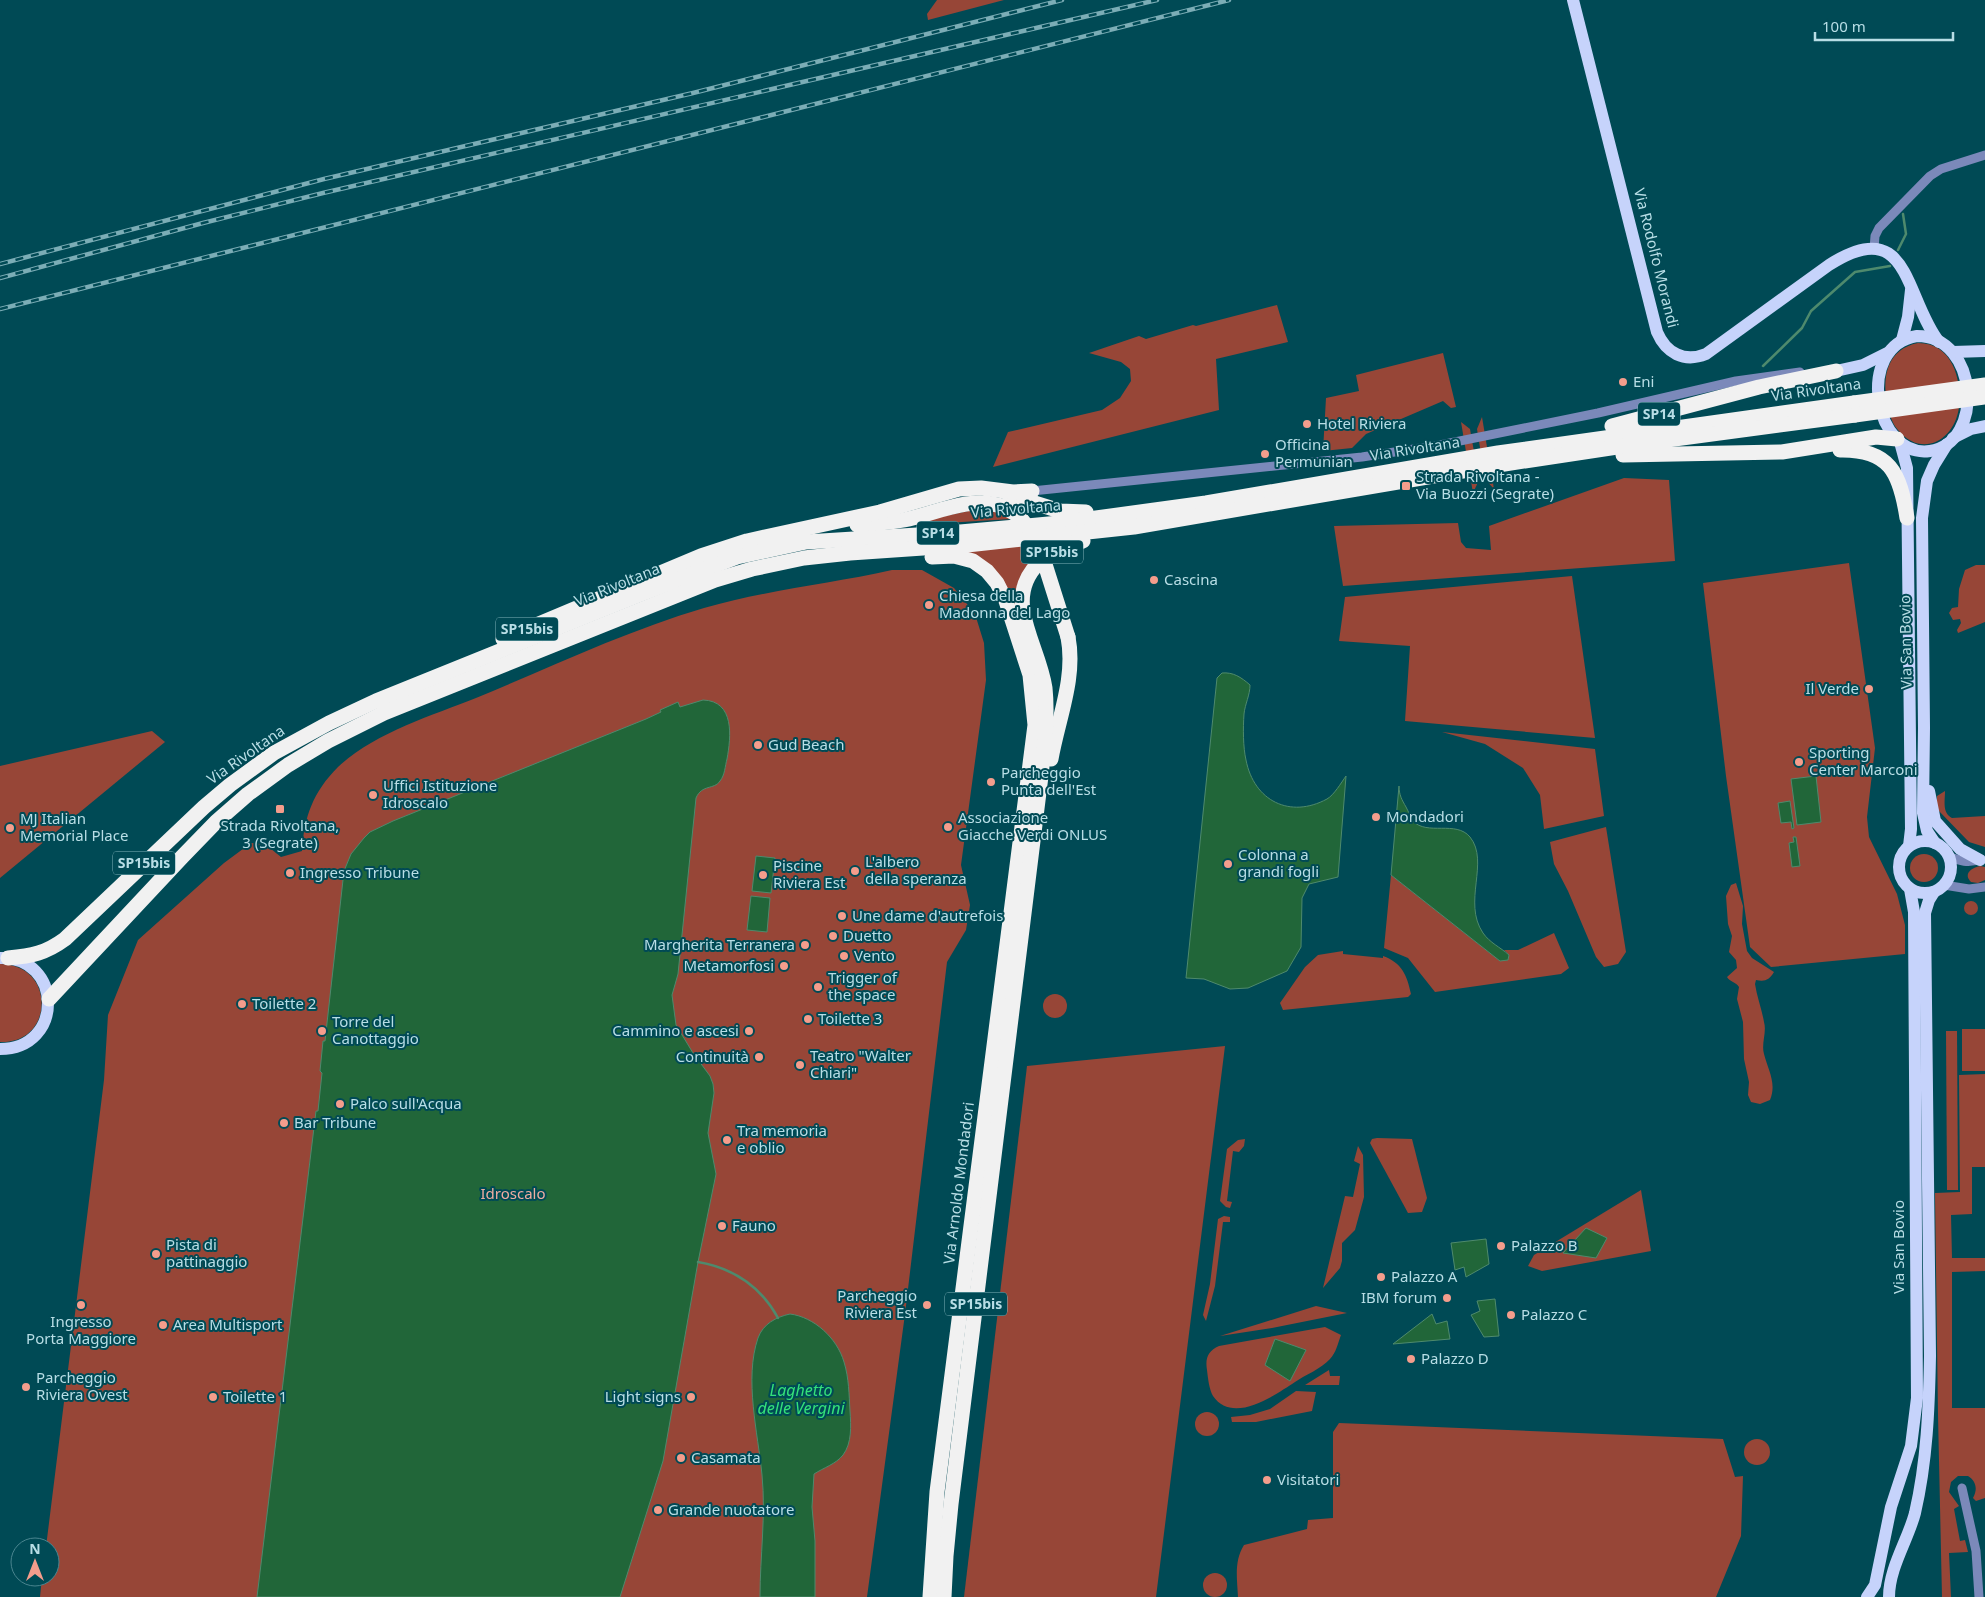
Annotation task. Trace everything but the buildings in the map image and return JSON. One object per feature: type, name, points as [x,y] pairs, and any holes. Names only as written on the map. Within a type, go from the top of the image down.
[{"type":"highway","name":"SP14","points":[[1483,455],[1534,440],[1622,425],[1758,387],[1836,371]]},
{"type":"highway","name":"Via Rivoltana","points":[[48,999],[216,822],[253,790],[288,765],[340,734],[376,716],[715,580],[760,567],[804,558],[850,552],[967,545],[1078,535],[1237,511],[1498,465],[1854,409],[1985,384]]},
{"type":"highway","name":"Via Rivoltana","points":[[4,958],[25,957],[48,951],[65,939],[204,807],[230,785],[274,753],[329,723],[640,594],[721,562],[750,553],[806,542],[949,533],[1050,524],[1190,505],[1483,455],[1854,409],[1985,397]]},
{"type":"highway","points":[[1798,450],[1876,437],[1899,440]]},
{"type":"highway","points":[[1498,465],[1563,463],[1645,454],[1856,450],[1867,452],[1881,459],[1897,477],[1907,518]]},
{"type":"highway","name":"SP14","points":[[791,531],[880,512],[959,489],[991,490],[1040,506],[1084,513],[1157,504],[1190,505]]},
{"type":"highway","points":[[991,490],[1032,491]]},
{"type":"highway","name":"SP15bis","points":[[944,1597],[950,1513],[1036,815],[1046,709],[1042,677],[1023,608],[1027,581],[1033,568],[1053,551],[1073,544],[1179,529],[1252,515],[1322,495]]},
{"type":"highway","name":"SP15bis","points":[[274,753],[298,735],[334,714],[413,681],[530,627],[701,556],[747,541],[791,531],[897,521],[965,503],[988,503],[1002,506],[1019,516],[1037,538],[1068,637],[1071,658],[1070,673],[1054,742],[1048,780],[1036,815]]},
{"type":"highway","name":"Via Arnoldo Mondadori","points":[[602,625],[668,606],[714,588],[750,577],[811,564],[942,556],[967,559],[982,567],[997,583],[1006,601],[1030,675],[1035,725],[937,1492],[930,1597]]},
{"type":"main road","name":"Via Rodolfo Morandi","points":[[1573,0],[1657,332],[1666,347],[1675,355],[1681,357],[1700,356],[1715,348],[1844,255],[1856,251],[1874,249]]},
{"type":"main road","points":[[1874,249],[1894,256],[1901,265],[1929,328],[1939,342]]},
{"type":"main road","points":[[1902,340],[1909,311],[1911,287]]},
{"type":"main road","points":[[1836,371],[1863,365],[1889,351],[1902,340],[1922,336],[1939,342],[1953,352],[1963,368],[1967,394],[1964,420],[1950,441]]},
{"type":"main road","points":[[1889,351],[1879,370],[1878,396],[1885,422],[1899,440],[1912,448],[1924,451],[1937,449],[1971,429],[1985,426]]},
{"type":"main road","points":[[1953,352],[1985,351]]},
{"type":"main road","name":"Via San Bovio","points":[[1899,440],[1907,468],[1910,846]]},
{"type":"main road","name":"Via San Bovio","points":[[1934,843],[1927,831],[1923,813],[1922,509],[1924,490],[1930,473],[1950,441]]},
{"type":"main road","points":[[1924,728],[1933,817],[1940,828],[1960,849],[1983,860]]},
{"type":"main road","points":[[1922,842],[1934,843],[1943,849],[1948,856],[1951,869],[1948,878],[1939,888],[1922,893],[1910,889],[1902,880],[1898,867],[1902,855],[1910,846],[1922,842]]},
{"type":"main road","name":"Via San Bovio","points":[[1889,1597],[1889,1588],[1914,1514],[1922,1479],[1928,1428],[1930,1356],[1925,913],[1926,906],[1939,888]]},
{"type":"main road","name":"Via San Bovio","points":[[1867,1597],[1875,1585],[1891,1507],[1911,1446],[1917,1398],[1914,912],[1910,889]]},
{"type":"main road","name":"Via Rivoltana","points":[[4,958],[25,963],[37,973],[44,983],[48,999]]},
{"type":"main road","points":[[0,1055],[27,1042],[40,1030],[46,1018],[48,999]]},
{"type":"main road","points":[[0,1049],[14,1047]]},
{"type":"street","points":[[1874,249],[1875,236],[1879,228],[1930,176],[1941,169],[1985,154]]},
{"type":"street","name":"Via Rivoltana","points":[[1032,491],[1353,458],[1440,445],[1742,380],[1796,372],[1836,371]]},
{"type":"street","points":[[1948,856],[1964,862],[1983,860]]},
{"type":"street","points":[[1939,888],[1968,889],[1985,887]]},
{"type":"street","points":[[1962,1488],[1976,1551],[1979,1597]]},
{"type":"green space","points":[[937,0],[1004,0],[928,20],[927,14]]},
{"type":"green space","points":[[1277,305],[1288,342],[1216,359],[1219,410],[993,467],[1008,432],[1102,410],[1120,398],[1131,381],[1130,369],[1121,362],[1089,353],[1139,336],[1146,339],[1193,325],[1196,326]]},
{"type":"green space","points":[[1918,343],[1939,349],[1947,356],[1952,364],[1959,385],[1959,407],[1951,429],[1936,442],[1927,444],[1907,439],[1898,430],[1891,417],[1886,392],[1887,373],[1894,357],[1908,346]]},
{"type":"green space","points":[[1443,353],[1456,407],[1451,408],[1443,401],[1366,434],[1352,448],[1323,451],[1326,398],[1359,391],[1356,375]]},
{"type":"green space","points":[[1482,417],[1494,489],[1485,479],[1477,429]]},
{"type":"green space","points":[[1461,422],[1470,429],[1479,480],[1473,493]]},
{"type":"green space","points":[[1624,478],[1669,480],[1675,561],[1343,586],[1334,526],[1458,523],[1461,542],[1466,548],[1491,550],[1489,526]]},
{"type":"green space","points":[[983,508],[1011,519],[896,526]]},
{"type":"green space","points":[[1031,545],[1037,560],[1019,610],[964,551]]},
{"type":"green space","name":"Sporting Center Marconi","points":[[1849,563],[1875,748],[1867,817],[1869,837],[1897,894],[1905,925],[1905,954],[1771,967],[1750,947],[1726,776],[1703,583]]},
{"type":"green space","points":[[1976,565],[1985,565],[1985,622],[1958,633],[1957,630],[1961,623],[1960,619],[1953,620],[1949,613],[1952,608],[1958,607],[1959,589],[1965,570]]},
{"type":"green space","name":"Idroscalo","points":[[892,570],[922,570],[954,588],[975,614],[984,643],[986,680],[961,865],[970,905],[966,930],[947,962],[905,1314],[867,1597],[40,1597],[41,1587],[60,1587],[60,1537],[47,1537],[104,1080],[108,1015],[138,940],[224,863],[251,843],[265,844],[281,857],[302,851],[305,827],[311,806],[322,786],[338,767],[368,744],[404,726],[646,627],[704,608],[751,596]]},
{"type":"green space","points":[[1572,576],[1595,738],[1405,721],[1410,646],[1339,641],[1345,597]]},
{"type":"green space","points":[[152,731],[165,742],[0,878],[0,766]]},
{"type":"green space","points":[[1442,732],[1595,749],[1604,816],[1544,829],[1540,795],[1523,768],[1485,744]]},
{"type":"green space","points":[[1945,791],[1945,810],[1952,818],[1985,816],[1985,847],[1969,842],[1937,809],[1937,796]]},
{"type":"green space","points":[[1606,827],[1626,952],[1618,964],[1604,967],[1596,957],[1568,891],[1554,864],[1550,842]]},
{"type":"green space","points":[[1924,854],[1934,858],[1938,868],[1934,878],[1924,882],[1914,878],[1910,868],[1914,858]]},
{"type":"green space","points":[[1980,866],[1985,867],[1985,880],[1978,883],[1971,882],[1968,876],[1969,872]]},
{"type":"green space","points":[[1391,875],[1500,961],[1509,955],[1504,950],[1518,950],[1554,933],[1569,968],[1561,974],[1435,992],[1408,958],[1384,948]]},
{"type":"green space","points":[[1736,883],[1743,906],[1742,924],[1747,951],[1752,958],[1774,972],[1766,980],[1756,980],[1755,984],[1765,1026],[1763,1050],[1773,1088],[1770,1100],[1760,1104],[1751,1102],[1748,1095],[1749,1082],[1744,1059],[1743,1022],[1737,999],[1739,987],[1727,977],[1737,968],[1736,960],[1729,952],[1732,936],[1728,924],[1726,896],[1731,885]]},
{"type":"green space","points":[[1968,901],[1974,901],[1978,908],[1974,915],[1968,915],[1964,911],[1964,905]]},
{"type":"green space","points":[[1343,951],[1343,954],[1383,958],[1383,956],[1395,962],[1403,970],[1411,994],[1408,997],[1283,1010],[1280,1003],[1305,967],[1318,955]]},
{"type":"green space","points":[[0,964],[18,967],[31,976],[39,989],[42,1004],[39,1018],[31,1031],[18,1039],[0,1042]]},
{"type":"green space","points":[[1055,994],[1064,997],[1067,1006],[1064,1015],[1055,1018],[1046,1015],[1043,1006],[1046,997]]},
{"type":"green space","points":[[1962,1029],[1985,1029],[1985,1071],[1962,1071]]},
{"type":"green space","points":[[1946,1031],[1957,1031],[1958,1190],[1947,1190]]},
{"type":"green space","points":[[1225,1046],[1156,1597],[964,1597],[1027,1066]]},
{"type":"green space","points":[[1985,1074],[1985,1167],[1972,1167],[1972,1214],[1951,1215],[1952,1258],[1985,1258],[1985,1271],[1952,1272],[1952,1408],[1985,1408],[1985,1498],[1976,1501],[1973,1498],[1975,1485],[1968,1476],[1958,1476],[1951,1482],[1949,1492],[1959,1506],[1954,1509],[1960,1541],[1965,1540],[1968,1552],[1949,1553],[1951,1597],[1942,1597],[1935,1193],[1960,1192],[1959,1075]]},
{"type":"green space","points":[[1245,1139],[1244,1146],[1239,1152],[1233,1151],[1227,1201],[1232,1202],[1230,1208],[1220,1201],[1227,1149],[1238,1140]]},
{"type":"green space","points":[[1372,1139],[1412,1139],[1427,1198],[1422,1212],[1408,1213],[1370,1143]]},
{"type":"green space","points":[[1358,1146],[1363,1155],[1364,1197],[1355,1230],[1342,1243],[1340,1268],[1323,1288],[1345,1196],[1353,1197],[1360,1164],[1354,1161]]},
{"type":"green space","points":[[1641,1190],[1651,1251],[1542,1271],[1528,1266],[1534,1255]]},
{"type":"green space","points":[[1224,1216],[1230,1217],[1230,1222],[1223,1222],[1215,1286],[1206,1321],[1203,1315],[1210,1284],[1218,1219]]},
{"type":"green space","points":[[1316,1306],[1347,1313],[1220,1336]]},
{"type":"green space","points":[[1325,1327],[1341,1335],[1332,1357],[1318,1369],[1277,1394],[1254,1405],[1231,1408],[1221,1404],[1213,1396],[1206,1362],[1208,1355],[1215,1348]]},
{"type":"green space","points":[[1329,1370],[1330,1376],[1340,1376],[1339,1385],[1305,1385]]},
{"type":"green space","points":[[1296,1391],[1316,1392],[1312,1411],[1256,1422],[1232,1422],[1231,1417],[1250,1415],[1270,1409]]},
{"type":"green space","points":[[1207,1412],[1212,1413],[1218,1419],[1218,1429],[1212,1435],[1207,1436],[1202,1435],[1196,1429],[1195,1424],[1196,1419],[1202,1413]]},
{"type":"green space","points":[[1339,1423],[1723,1439],[1735,1477],[1743,1476],[1741,1536],[1716,1597],[1238,1597],[1237,1563],[1244,1545],[1307,1529],[1308,1520],[1333,1518],[1333,1432]]},
{"type":"green space","points":[[1757,1439],[1766,1443],[1770,1452],[1766,1461],[1757,1465],[1748,1461],[1744,1452],[1748,1443]]},
{"type":"green space","points":[[1215,1573],[1220,1574],[1226,1580],[1226,1590],[1220,1596],[1215,1597],[1210,1596],[1204,1590],[1203,1585],[1204,1580],[1210,1574]]},
{"type":"water","points":[[1222,673],[1230,673],[1237,676],[1250,685],[1244,714],[1245,755],[1250,774],[1265,796],[1287,806],[1313,805],[1330,797],[1346,776],[1338,877],[1309,884],[1302,898],[1301,947],[1287,971],[1248,988],[1230,989],[1204,979],[1186,978],[1217,678]]},
{"type":"water","name":"Idroscalo","points":[[703,700],[713,702],[726,713],[730,731],[729,741],[722,779],[717,784],[701,791],[696,798],[678,974],[672,995],[676,1025],[710,1076],[713,1084],[714,1093],[708,1133],[716,1174],[698,1262],[663,1461],[620,1597],[257,1597],[316,1111],[318,1111],[323,1041],[325,1041],[344,871],[351,854],[370,832],[393,821],[646,719],[678,702],[680,707]]},
{"type":"water","points":[[1816,776],[1821,822],[1797,825],[1791,779]]},
{"type":"water","points":[[1399,786],[1401,797],[1413,821],[1426,827],[1457,829],[1470,837],[1478,858],[1475,896],[1477,921],[1483,933],[1509,955],[1508,960],[1500,961],[1391,875]]},
{"type":"water","points":[[1790,801],[1794,828],[1792,829],[1791,822],[1781,823],[1778,803]]},
{"type":"water","points":[[1793,837],[1796,837],[1800,866],[1792,867],[1789,843],[1794,842]]},
{"type":"water","name":"Piscine Riviera Est","points":[[756,856],[775,858],[771,893],[752,891]]},
{"type":"water","name":"Piscine Riviera Est","points":[[751,896],[770,898],[767,932],[747,930]]},
{"type":"water","points":[[1586,1228],[1607,1238],[1596,1258],[1563,1253]]},
{"type":"water","points":[[1486,1239],[1489,1264],[1466,1277],[1464,1267],[1455,1270],[1451,1243]]},
{"type":"water","points":[[1495,1299],[1499,1336],[1484,1337],[1471,1315],[1480,1311],[1477,1301]]},
{"type":"water","name":"Laghetto delle Vergini","points":[[790,1314],[808,1319],[816,1324],[830,1337],[841,1353],[848,1380],[850,1434],[848,1445],[843,1455],[814,1474],[812,1507],[815,1541],[815,1597],[760,1597],[763,1490],[753,1406],[752,1371],[754,1354],[760,1333],[771,1322]]},
{"type":"water","points":[[1432,1314],[1436,1324],[1447,1321],[1450,1339],[1393,1344]]},
{"type":"water","points":[[1275,1339],[1306,1350],[1290,1381],[1265,1365]]},
{"type":"waterway","points":[[1898,250],[1906,234],[1903,214]]},
{"type":"waterway","points":[[1763,366],[1802,328],[1811,311],[1855,272],[1890,266]]},
{"type":"waterway","points":[[698,1262],[723,1269],[745,1281],[763,1297],[778,1318]]},
{"type":"railway","points":[[0,264],[324,179],[693,93],[1062,0]]},
{"type":"railway","points":[[0,278],[203,223],[323,193],[1157,0]]},
{"type":"railway","points":[[0,309],[1229,0]]},
{"type":"place","name":"Eni","points":[[1623,382]]},
{"type":"place","name":"Hotel Riviera","points":[[1307,424]]},
{"type":"place","name":"Officina Permunian","points":[[1265,454]]},
{"type":"place","name":"Strada Rivoltana - Via Buozzi (Segrate)","points":[[1406,486]]},
{"type":"place","name":"Cascina","points":[[1154,580]]},
{"type":"place","name":"Chiesa della Madonna del Lago","points":[[929,605]]},
{"type":"place","name":"Il Verde","points":[[1869,689]]},
{"type":"place","name":"Gud Beach","points":[[758,745]]},
{"type":"place","name":"Sporting Center Marconi","points":[[1799,762]]},
{"type":"place","name":"Parcheggio Punta dell'Est","points":[[991,782]]},
{"type":"place","name":"Uffici Istituzione Idroscalo","points":[[373,795]]},
{"type":"place","name":"Strada Rivoltana, 3 (Segrate)","points":[[280,809]]},
{"type":"place","name":"Mondadori","points":[[1376,817]]},
{"type":"place","name":"Associazione Giacche Verdi ONLUS","points":[[948,827]]},
{"type":"place","name":"MJ Italian Memorial Place","points":[[10,828]]},
{"type":"place","name":"Colonna a grandi fogli","points":[[1228,864]]},
{"type":"place","name":"L'albero della speranza","points":[[855,871]]},
{"type":"place","name":"Ingresso Tribune","points":[[290,873]]},
{"type":"place","name":"Piscine Riviera Est","points":[[763,875]]},
{"type":"place","name":"Une dame d'autrefois","points":[[842,916]]},
{"type":"place","name":"Duetto","points":[[833,936]]},
{"type":"place","name":"Margherita Terranera","points":[[805,945]]},
{"type":"place","name":"Vento","points":[[844,956]]},
{"type":"place","name":"Metamorfosi","points":[[784,966]]},
{"type":"place","name":"Trigger of the space","points":[[818,987]]},
{"type":"place","name":"Toilette 2","points":[[242,1004]]},
{"type":"place","name":"Toilette 3","points":[[808,1019]]},
{"type":"place","name":"Torre del Canottaggio","points":[[322,1031]]},
{"type":"place","name":"Cammino e ascesi","points":[[749,1031]]},
{"type":"place","name":"Continuità","points":[[759,1057]]},
{"type":"place","name":"Teatro \"Walter Chiari\"","points":[[800,1065]]},
{"type":"place","name":"Palco sull'Acqua","points":[[340,1104]]},
{"type":"place","name":"Bar Tribune","points":[[284,1123]]},
{"type":"place","name":"Tra memoria e oblio","points":[[727,1140]]},
{"type":"place","name":"Fauno","points":[[722,1226]]},
{"type":"place","name":"Palazzo B","points":[[1501,1246]]},
{"type":"place","name":"Pista di pattinaggio","points":[[156,1254]]},
{"type":"place","name":"Palazzo A","points":[[1381,1277]]},
{"type":"place","name":"IBM forum","points":[[1447,1298]]},
{"type":"place","name":"Ingresso Porta Maggiore","points":[[81,1305]]},
{"type":"place","name":"Parcheggio Riviera Est","points":[[927,1305]]},
{"type":"place","name":"Palazzo C","points":[[1511,1315]]},
{"type":"place","name":"Area Multisport","points":[[163,1325]]},
{"type":"place","name":"Palazzo D","points":[[1411,1359]]},
{"type":"place","name":"Parcheggio Riviera Ovest","points":[[26,1387]]},
{"type":"place","name":"Toilette 1","points":[[213,1397]]},
{"type":"place","name":"Light signs","points":[[691,1397]]},
{"type":"place","name":"Casamata","points":[[681,1458]]},
{"type":"place","name":"Visitatori","points":[[1267,1480]]},
{"type":"place","name":"Grande nuotatore","points":[[658,1510]]}]
